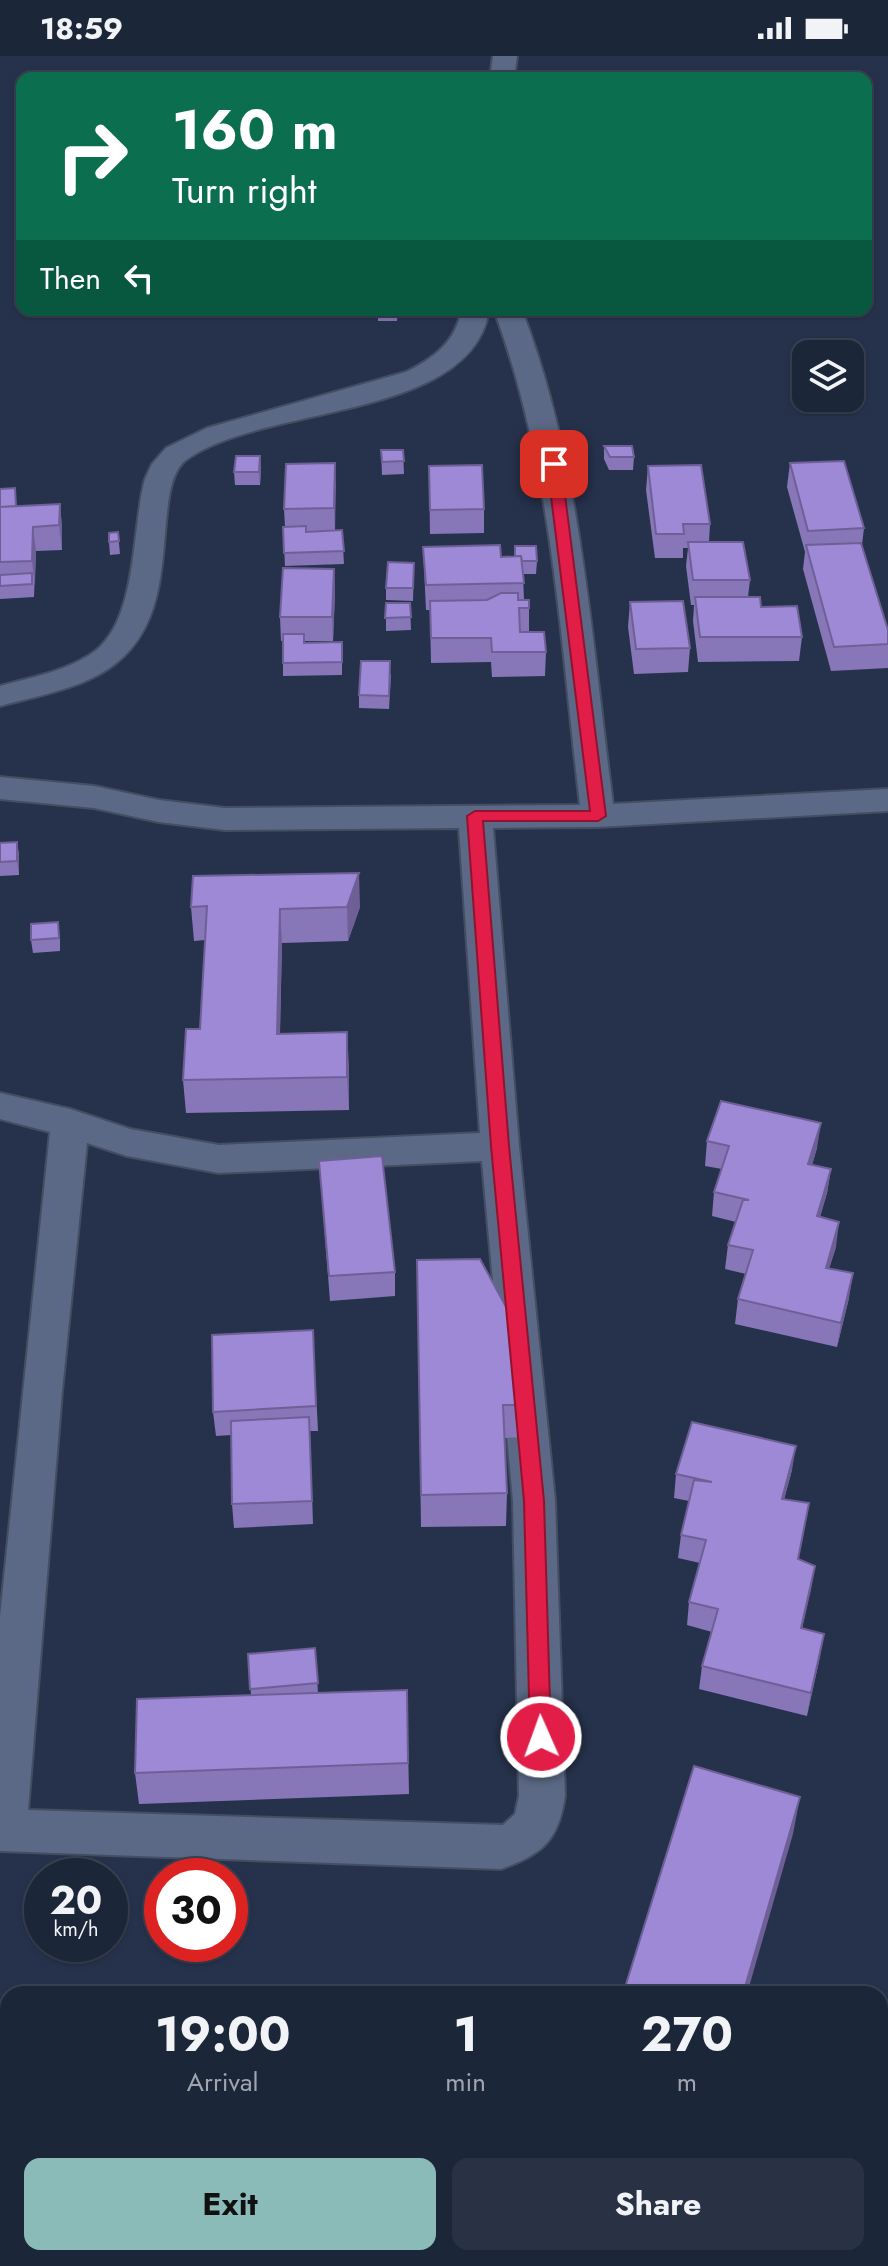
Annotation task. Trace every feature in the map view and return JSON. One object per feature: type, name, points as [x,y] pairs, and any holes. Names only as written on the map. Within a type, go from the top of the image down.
[{"type":"street","points":[[0,696],[58,680],[107,658],[132,621],[143,592],[159,478],[172,456],[211,437],[424,374],[444,362],[462,343],[473,316]]},
{"type":"street","points":[[510,316],[532,374],[554,464],[598,816]]},
{"type":"street","points":[[0,788],[94,797],[159,811],[225,819],[598,816],[888,800]]},
{"type":"street","points":[[70,1123],[2,1830],[501,1848],[518,1843],[532,1832],[539,1817],[542,1796],[534,1501],[500,1146],[475,816]]},
{"type":"street","points":[[0,1106],[70,1123],[127,1142],[219,1159],[500,1146]]},
{"type":"building","points":[[604,446],[632,446],[634,457],[610,457]]},
{"type":"building","points":[[381,450],[403,450],[404,461],[382,462]]},
{"type":"building","points":[[236,456],[260,456],[259,472],[234,472]]},
{"type":"building","points":[[844,461],[864,528],[808,531],[790,463]]},
{"type":"building","points":[[335,463],[334,508],[284,509],[286,464]]},
{"type":"building","points":[[482,465],[484,509],[430,510],[429,466]]},
{"type":"building","points":[[701,465],[710,524],[683,524],[684,534],[656,534],[648,466]]},
{"type":"building","points":[[15,488],[16,506],[0,507],[0,489]]},
{"type":"building","points":[[60,504],[59,525],[33,527],[32,561],[0,562],[0,507]]},
{"type":"building","points":[[306,526],[306,532],[342,530],[344,551],[284,553],[283,527]]},
{"type":"building","points":[[118,532],[119,541],[109,542],[109,533]]},
{"type":"building","points":[[688,542],[743,542],[750,580],[693,580]]},
{"type":"building","points":[[861,543],[888,630],[888,644],[834,647],[806,545]]},
{"type":"building","points":[[500,545],[501,557],[521,556],[524,583],[426,585],[423,547]]},
{"type":"building","points":[[515,546],[536,546],[537,561],[522,561],[521,556],[515,556]]},
{"type":"building","points":[[388,562],[414,563],[413,588],[386,588]]},
{"type":"building","points":[[283,568],[334,569],[332,617],[280,617]]},
{"type":"building","points":[[32,573],[32,584],[0,586],[0,575]]},
{"type":"building","points":[[501,593],[518,593],[518,600],[529,600],[529,608],[519,608],[520,632],[544,632],[546,652],[492,652],[491,638],[431,638],[430,601],[487,600]]},
{"type":"building","points":[[695,597],[760,597],[761,607],[797,606],[802,637],[700,637]]},
{"type":"building","points":[[683,601],[690,648],[636,649],[630,602]]},
{"type":"building","points":[[386,603],[410,603],[411,617],[385,618]]},
{"type":"building","points":[[283,634],[304,634],[304,643],[342,642],[342,662],[283,663]]},
{"type":"building","points":[[361,661],[390,661],[389,696],[359,695]]},
{"type":"building","points":[[17,842],[17,861],[0,862],[0,843]]},
{"type":"building","points":[[359,873],[347,907],[280,909],[277,1034],[347,1032],[347,1077],[183,1080],[186,1029],[200,1029],[207,906],[191,907],[193,876]]},
{"type":"building","points":[[58,922],[59,938],[31,940],[31,924]]},
{"type":"building","points":[[721,1101],[821,1123],[808,1164],[831,1169],[817,1216],[839,1222],[826,1268],[853,1273],[841,1323],[738,1299],[753,1250],[728,1245],[743,1200],[749,1200],[714,1192],[729,1146],[707,1141]]},
{"type":"building","points":[[382,1156],[395,1272],[329,1276],[319,1161]]},
{"type":"building","points":[[480,1259],[523,1338],[526,1405],[503,1405],[507,1493],[421,1495],[417,1260]]},
{"type":"building","points":[[313,1330],[316,1406],[213,1412],[212,1335]]},
{"type":"building","points":[[309,1417],[312,1501],[232,1504],[231,1421]]},
{"type":"building","points":[[692,1422],[796,1446],[782,1499],[809,1503],[798,1559],[815,1566],[801,1628],[824,1634],[811,1693],[702,1666],[718,1609],[689,1602],[706,1540],[681,1535],[694,1480],[712,1482],[676,1474]]},
{"type":"building","points":[[315,1648],[318,1683],[250,1689],[248,1654]]},
{"type":"building","points":[[407,1690],[408,1763],[135,1773],[137,1699]]},
{"type":"building","points":[[694,1766],[800,1797],[745,1986],[625,1986]]},
{"type":"route","points":[[541,1737],[534,1501],[500,1146],[475,816],[598,816],[554,464]]}]
